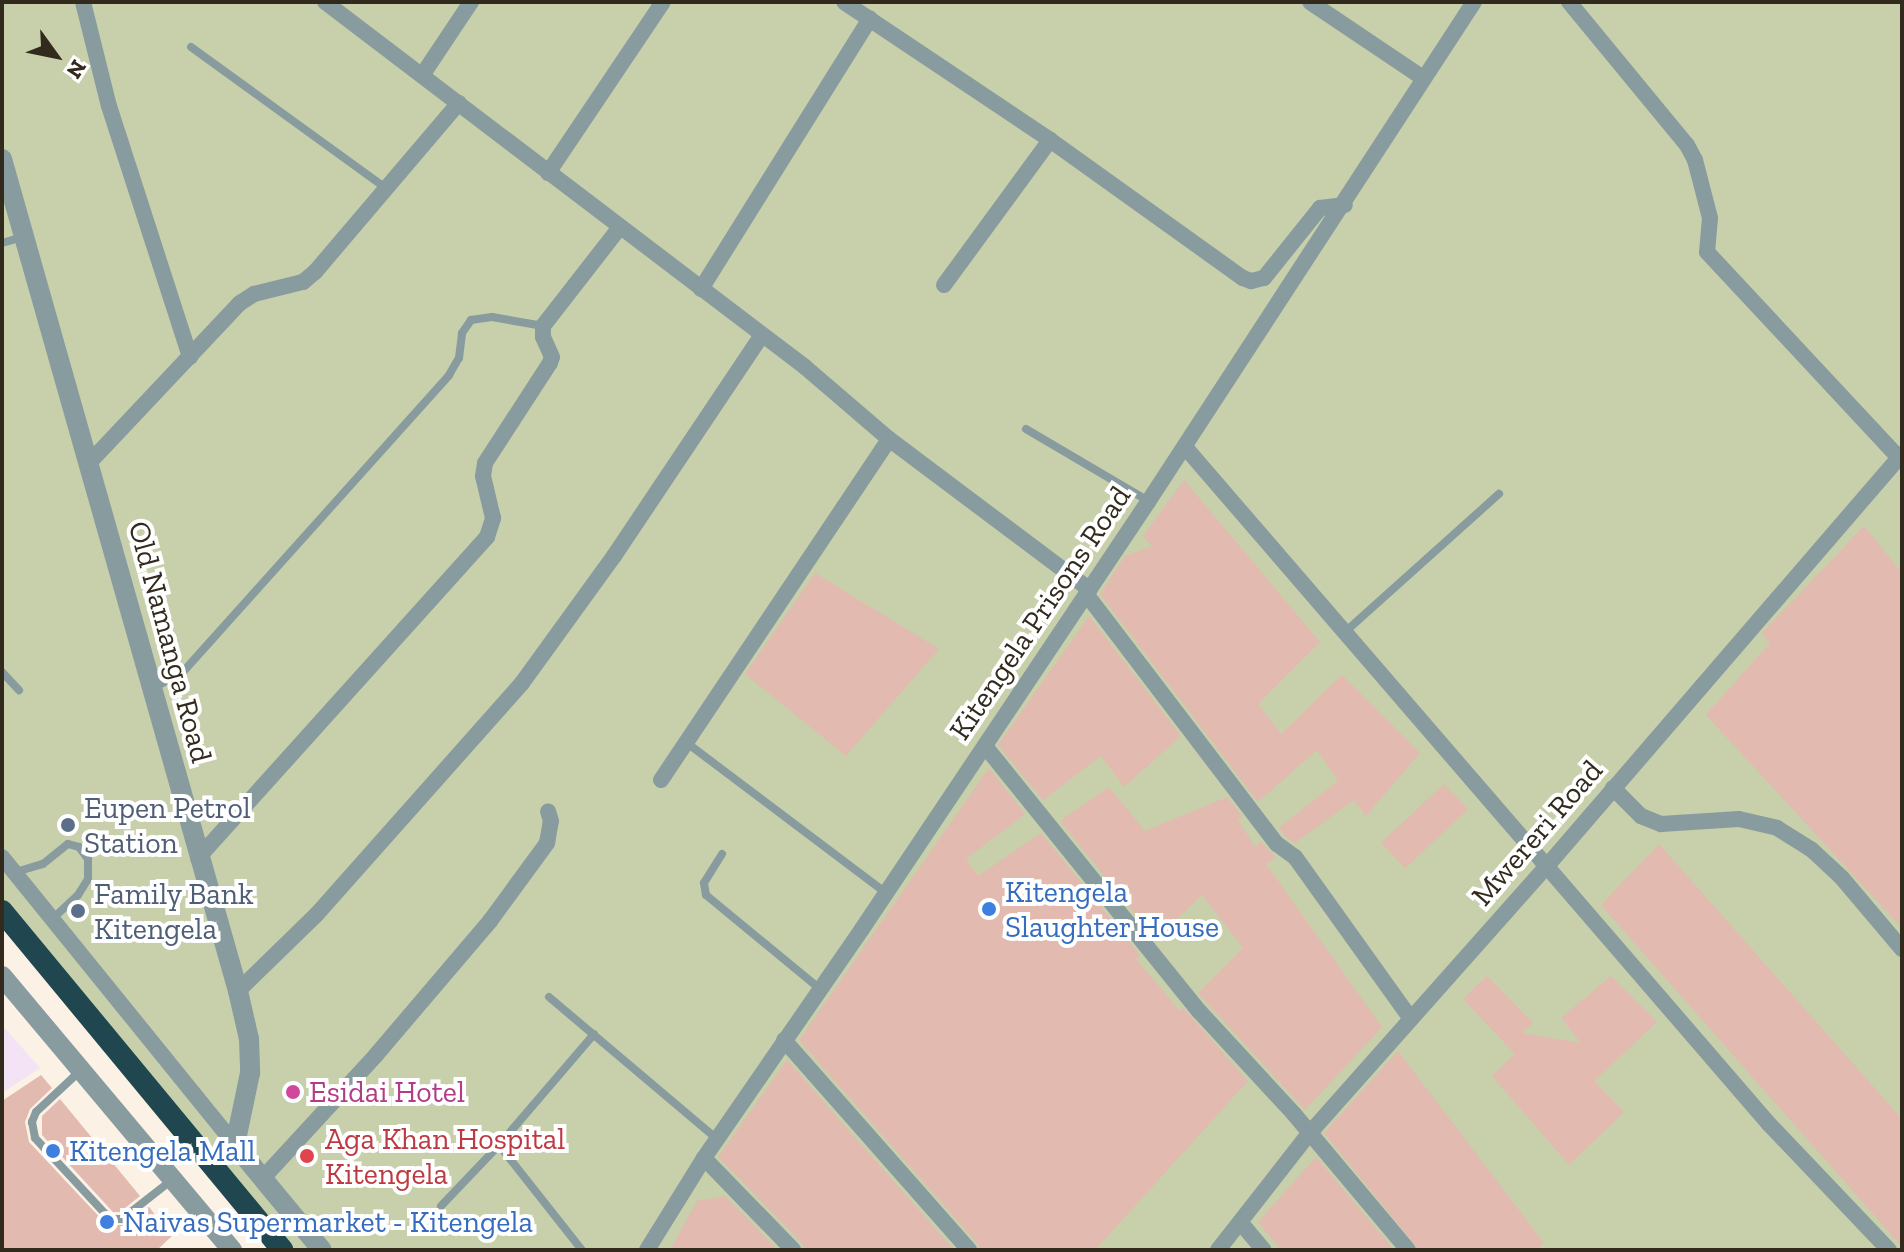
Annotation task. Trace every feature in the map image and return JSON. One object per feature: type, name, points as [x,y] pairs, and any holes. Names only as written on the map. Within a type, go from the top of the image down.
[{"type":"highway","points":[[2,911],[282,1250]]},
{"type":"street","points":[[83,2],[109,106],[190,357]]},
{"type":"street","points":[[423,74],[471,2]]},
{"type":"street","points":[[548,173],[663,2]]},
{"type":"street","points":[[844,2],[1050,140],[1251,281],[1272,272],[1320,208],[1345,205]]},
{"type":"street","points":[[1310,2],[1423,78]]},
{"type":"street","name":"Kitengela Prisons Road","points":[[647,1250],[704,1158],[1185,447],[1474,2]]},
{"type":"street","points":[[1569,2],[1687,145],[1695,160],[1710,218],[1707,252],[1900,456]]},
{"type":"street","points":[[336,5],[548,173],[762,335],[889,439],[1088,593],[1277,844],[1295,857],[1411,1019]]},
{"type":"street","points":[[701,289],[870,19]]},
{"type":"street","points":[[89,463],[240,303],[254,294],[295,285],[315,272],[459,103]]},
{"type":"street","points":[[944,285],[1050,140]]},
{"type":"street","name":"Old Namanga Road","points":[[2,159],[238,991],[249,1039],[250,1073],[235,1145]]},
{"type":"street","points":[[198,858],[487,537],[493,518],[483,476],[485,463],[550,363],[551,349],[543,337],[543,326],[620,227]]},
{"type":"street","points":[[238,991],[317,914],[522,683],[614,556],[762,335]]},
{"type":"street","points":[[661,780],[889,439]]},
{"type":"street","points":[[1185,447],[1769,1124],[1889,1250]]},
{"type":"street","name":"Mwereri Road","points":[[1218,1250],[1308,1135],[1547,866],[1900,456]]},
{"type":"street","points":[[985,746],[1199,1011],[1408,1250]]},
{"type":"street","points":[[1613,788],[1641,816],[1661,824],[1739,819],[1777,828],[1812,850],[1842,878],[1902,949]]},
{"type":"street","points":[[263,1178],[376,1055],[490,921],[547,843],[551,821],[548,811]]},
{"type":"street","points":[[2,857],[322,1250]]},
{"type":"street","points":[[2,976],[232,1250]]},
{"type":"street","points":[[784,1040],[969,1250]]},
{"type":"street","points":[[704,1158],[793,1250]]},
{"type":"street","points":[[1241,1223],[1264,1250]]},
{"type":"lane","points":[[191,47],[388,189]]},
{"type":"lane","points":[[2,243],[24,236]]},
{"type":"lane","points":[[151,689],[182,673],[449,375],[459,358],[462,333],[471,320],[492,317],[543,326]]},
{"type":"lane","points":[[1026,429],[1148,502]]},
{"type":"lane","points":[[1345,632],[1499,494]]},
{"type":"lane","points":[[2,672],[19,690]]},
{"type":"lane","points":[[686,742],[885,892]]},
{"type":"lane","points":[[15,873],[43,864],[68,844],[79,847],[88,859],[88,879],[78,895],[52,919]]},
{"type":"lane","points":[[722,854],[704,883],[706,895],[820,989]]},
{"type":"lane","points":[[549,997],[717,1139]]},
{"type":"lane","points":[[441,1206],[499,1145],[594,1034]]},
{"type":"lane","points":[[81,1070],[36,1112],[32,1122],[35,1138],[110,1219],[122,1219],[173,1179]]},
{"type":"lane","points":[[499,1145],[582,1250]]},
{"type":"shaded area","points":[[2,1025],[40,1068],[2,1093]]},
{"type":"green space","points":[[2,2],[1902,2],[1902,1250],[283,1250],[2,911]]},
{"type":"building","points":[[1184,480],[1320,642],[1258,704],[1281,734],[1342,675],[1420,753],[1366,816],[1354,800],[1295,843],[1285,836],[1279,828],[1338,781],[1317,750],[1258,802],[1100,594],[1125,556],[1152,546],[1143,536]]},
{"type":"building","points":[[1864,526],[1902,573],[1902,928],[1706,715],[1770,643],[1762,633]]},
{"type":"building","points":[[815,573],[939,649],[846,756],[745,674]]},
{"type":"building","points":[[1089,616],[1181,736],[1124,787],[1101,756],[1043,800],[998,745]]},
{"type":"building","name":"Kitengela Slaughter House","points":[[989,768],[1025,814],[966,859],[978,876],[1041,833],[1140,955],[1136,959],[1180,1011],[1183,1008],[1248,1081],[1095,1250],[980,1250],[799,1040]]},
{"type":"building","points":[[1444,784],[1468,810],[1405,868],[1381,843]]},
{"type":"building","points":[[1109,787],[1145,831],[1227,797],[1242,816],[1238,820],[1255,847],[1261,842],[1276,857],[1266,864],[1382,1027],[1305,1110],[1198,993],[1243,948],[1202,895],[1156,940],[1060,821]]},
{"type":"building","points":[[1659,844],[1902,1119],[1902,1247],[1601,905]]},
{"type":"building","points":[[1487,976],[1533,1023],[1522,1033],[1581,1043],[1561,1018],[1611,976],[1657,1022],[1594,1081],[1624,1112],[1569,1165],[1492,1076],[1515,1054],[1463,999]]},
{"type":"building","points":[[1398,1051],[1544,1243],[1537,1250],[1419,1250],[1324,1133]]},
{"type":"building","points":[[787,1060],[954,1250],[804,1250],[801,1242],[718,1157]]},
{"type":"building","name":"Kitengela Mall","points":[[41,1075],[52,1088],[30,1109],[25,1122],[29,1142],[107,1225],[125,1225],[149,1207],[172,1236],[157,1250],[2,1250],[2,1101]]},
{"type":"building","points":[[60,1099],[140,1196],[120,1212],[113,1212],[42,1135],[42,1116]]},
{"type":"building","points":[[1316,1157],[1394,1250],[1281,1250],[1258,1222]]},
{"type":"building","points":[[725,1196],[778,1250],[670,1250],[697,1201]]},
{"type":"place","name":"Eupen Petrol Station","points":[[68,825]]},
{"type":"place","name":"Kitengela Slaughter House","points":[[989,909]]},
{"type":"place","name":"Family Bank Kitengela","points":[[78,911]]},
{"type":"place","name":"Esidai Hotel","points":[[293,1092]]},
{"type":"place","name":"Kitengela Mall","points":[[53,1151]]},
{"type":"place","name":"Aga Khan Hospital Kitengela","points":[[307,1156]]},
{"type":"place","name":"Naivas Supermarket - Kitengela","points":[[107,1222]]}]
